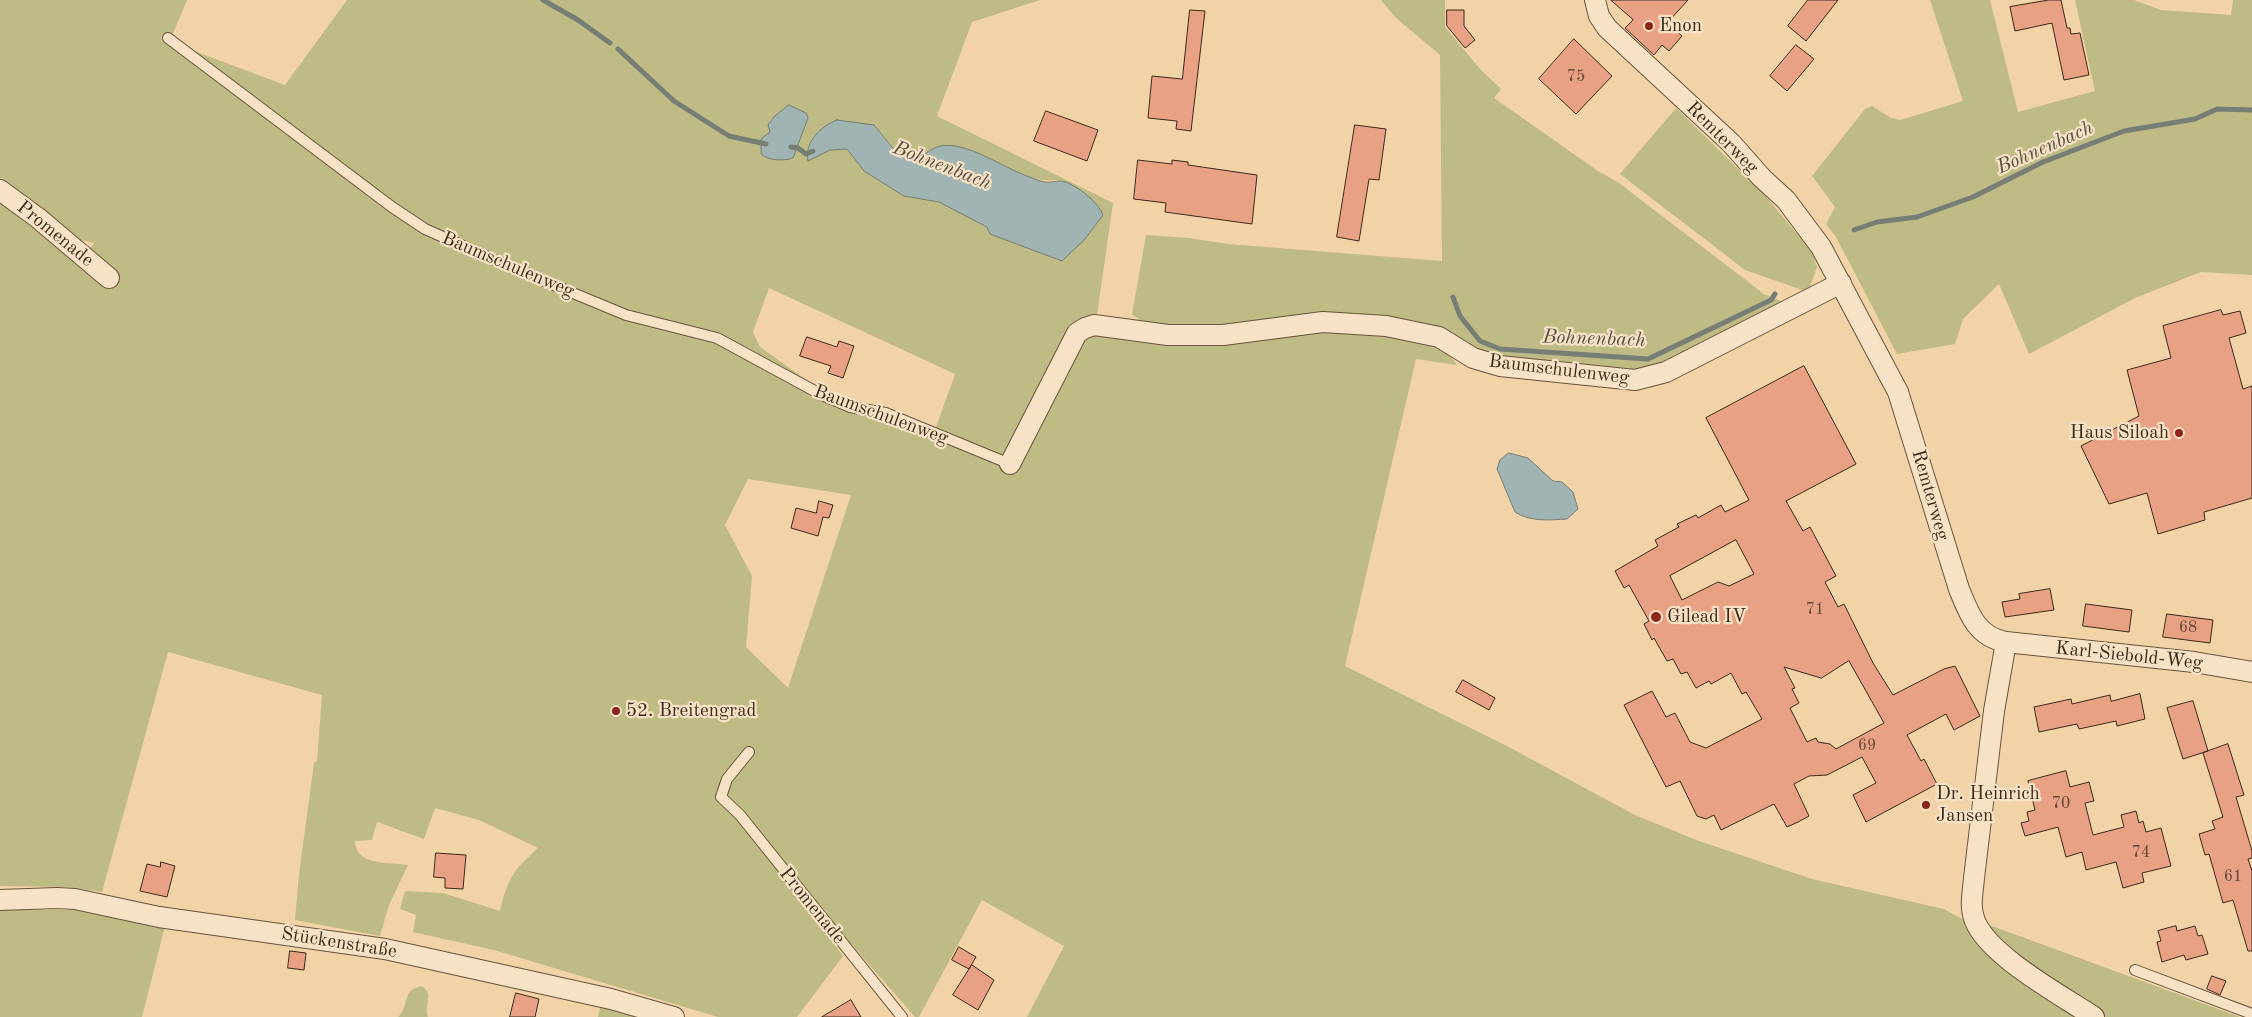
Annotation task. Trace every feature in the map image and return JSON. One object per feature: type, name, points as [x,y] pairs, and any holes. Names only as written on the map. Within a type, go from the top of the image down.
[{"type":"street","name":"Remterweg","points":[[1595,0],[1599,16],[1611,32],[1731,143],[1762,178],[1786,200],[1817,241],[1886,366],[1903,405],[1946,549],[1966,608],[1982,633],[1994,640],[2006,642]]},
{"type":"street","name":"Promenade","points":[[0,190],[38,218],[110,278]]},
{"type":"street","name":"Baumschulenweg","points":[[1010,464],[1077,333],[1084,328],[1111,326],[1168,335],[1224,336],[1324,322],[1386,326],[1439,337],[1486,364],[1635,380],[1666,372],[1841,283]]},
{"type":"street","name":"Karl-Siebold-Weg","points":[[2006,642],[2194,662],[2252,672]]},
{"type":"street","points":[[2006,642],[1994,711],[1974,878],[1971,904],[1974,919],[1982,934],[1995,950],[2094,1017]]},
{"type":"street","name":"Stückenstraße","points":[[0,900],[75,899],[159,917],[385,949],[584,993],[674,1017]]},
{"type":"lane","name":"Baumschulenweg","points":[[168,38],[392,207],[425,229],[626,314],[717,338],[822,395],[850,407],[886,413],[1010,464]]},
{"type":"lane","name":"Promenade","points":[[750,752],[727,779],[721,797],[740,815],[902,1017]]},
{"type":"lane","points":[[2135,970],[2252,1014]]},
{"type":"shaded area","points":[[0,0],[187,0],[172,36],[189,49],[285,85],[347,0],[1040,0],[972,22],[937,116],[1113,203],[1097,315],[1069,325],[1004,457],[1072,351],[1096,329],[1322,330],[1423,339],[1446,350],[1457,365],[1416,359],[1345,666],[1505,745],[1635,815],[1699,841],[1812,879],[1944,909],[1960,918],[1995,927],[2240,1017],[1027,1017],[1064,946],[982,900],[919,1017],[915,1017],[816,904],[803,901],[843,956],[797,1017],[718,1017],[494,950],[413,932],[416,915],[400,909],[405,891],[443,893],[500,911],[513,875],[538,848],[479,820],[435,808],[424,839],[377,822],[372,840],[355,841],[356,849],[367,859],[383,863],[408,865],[389,905],[380,936],[295,920],[299,874],[314,763],[317,761],[322,695],[168,652],[102,892],[65,887],[0,886],[0,203],[80,263],[94,243],[81,240],[0,179]],"holes":[[[874,125],[894,148],[906,158],[917,158],[941,147],[956,147],[1031,178],[1057,180],[1103,215],[1085,239],[1078,243],[988,227],[939,202],[904,196],[864,171],[847,149],[830,150]],[[769,288],[955,374],[935,430],[886,408],[848,400],[808,381],[760,347],[753,332]],[[748,479],[851,495],[788,688],[746,647],[752,576],[725,525]]]},
{"type":"shaded area","points":[[1381,0],[1445,0],[1445,27],[1481,70],[1501,89],[1494,98],[1598,171],[1619,183],[1764,294],[1785,303],[1662,368],[1634,373],[1500,363],[1435,330],[1223,332],[1148,327],[1132,314],[1146,235],[1189,238],[1228,244],[1442,261],[1440,55],[1395,17]]},
{"type":"shaded area","points":[[1930,0],[1990,0],[2018,112],[2095,91],[2075,0],[2134,0],[2161,10],[2231,15],[2233,0],[2252,0],[2252,275],[2201,272],[2135,298],[2029,354],[1999,284],[1963,319],[1955,344],[1897,354],[1836,237],[1826,224],[1835,207],[1812,176],[1865,109],[1872,106],[1891,118],[1900,120],[1963,101]]},
{"type":"shaded area","points":[[1676,108],[1763,193],[1812,252],[1817,267],[1809,289],[1805,291],[1745,270],[1620,174]]},
{"type":"shaded area","points":[[0,910],[89,910],[165,926],[142,1017],[0,1017]]},
{"type":"shaded area","points":[[422,986],[428,993],[428,1017],[398,1017],[404,1008],[408,994],[415,988]]},
{"type":"shaded area","points":[[600,1007],[636,1017],[598,1017]]},
{"type":"water","points":[[789,105],[806,113],[808,118],[793,158],[781,160],[768,158],[761,154],[761,139],[770,132],[768,125],[774,117]]},
{"type":"water","points":[[837,120],[874,125],[893,148],[906,158],[915,159],[941,146],[962,147],[1038,180],[1065,182],[1088,196],[1101,210],[1103,215],[1085,239],[1062,261],[990,234],[987,227],[939,202],[904,196],[864,171],[847,149],[830,150],[808,161],[807,154],[811,141],[825,126]]},
{"type":"water","points":[[1509,453],[1528,458],[1553,481],[1562,482],[1573,492],[1578,509],[1567,519],[1553,520],[1533,519],[1515,512],[1497,469],[1500,460]]},
{"type":"building","name":"Enon","points":[[1611,0],[1688,0],[1667,23],[1682,36],[1669,51],[1662,45],[1654,55],[1625,28],[1633,20]]},
{"type":"building","points":[[1808,0],[1838,0],[1806,41],[1788,26]]},
{"type":"building","points":[[2049,0],[2061,0],[2067,28],[2070,28],[2071,34],[2080,33],[2089,75],[2064,80],[2052,23],[2015,31],[2010,7]]},
{"type":"building","points":[[1190,10],[1205,11],[1191,131],[1176,129],[1177,121],[1148,118],[1152,76],[1182,79]]},
{"type":"building","points":[[1447,10],[1464,10],[1464,26],[1475,40],[1465,48],[1447,26]]},
{"type":"building","points":[[1574,39],[1612,76],[1576,114],[1539,79]]},
{"type":"building","points":[[1796,45],[1814,59],[1787,91],[1770,76]]},
{"type":"building","points":[[1046,111],[1098,130],[1087,161],[1034,141]]},
{"type":"building","points":[[1355,125],[1386,129],[1379,180],[1369,179],[1359,241],[1337,237]]},
{"type":"building","points":[[1138,160],[1172,164],[1172,160],[1188,162],[1188,165],[1257,175],[1252,224],[1165,212],[1166,203],[1134,199]]},
{"type":"building","name":"Haus Siloah","points":[[2221,310],[2223,315],[2240,311],[2246,333],[2229,338],[2243,389],[2252,386],[2252,498],[2204,512],[2205,520],[2158,534],[2147,493],[2109,504],[2081,446],[2139,416],[2127,370],[2171,358],[2163,326]]},
{"type":"building","points":[[807,337],[837,347],[839,341],[854,346],[843,378],[828,373],[831,366],[800,356]]},
{"type":"building","points":[[1804,366],[1856,464],[1786,501],[1803,531],[1810,527],[1836,576],[1825,582],[1838,607],[1844,604],[1873,663],[1893,695],[1944,669],[1955,666],[1980,716],[1954,730],[1946,714],[1907,735],[1921,761],[1924,759],[1937,784],[1866,822],[1853,795],[1876,783],[1862,757],[1827,775],[1809,776],[1794,784],[1809,816],[1798,822],[1787,827],[1774,804],[1721,830],[1714,815],[1706,819],[1697,816],[1680,781],[1666,787],[1624,705],[1652,691],[1666,717],[1675,713],[1690,742],[1706,748],[1762,719],[1746,692],[1742,694],[1731,673],[1711,684],[1709,681],[1696,688],[1687,672],[1681,674],[1673,659],[1667,661],[1654,638],[1652,640],[1644,624],[1649,621],[1629,585],[1624,588],[1615,571],[1658,546],[1655,540],[1679,527],[1677,524],[1696,515],[1698,518],[1721,505],[1725,512],[1749,500],[1706,418]],"holes":[[[1736,540],[1754,574],[1729,586],[1718,582],[1682,600],[1670,576]],[[1849,661],[1884,723],[1836,749],[1830,744],[1818,742],[1816,738],[1807,742],[1790,708],[1799,703],[1792,689],[1795,688],[1784,667],[1821,678]]]},
{"type":"building","points":[[819,501],[833,505],[829,518],[823,517],[818,536],[791,528],[796,508],[816,513]]},
{"type":"building","points":[[2050,589],[2054,610],[2005,617],[2002,602],[2020,599],[2019,594]]},
{"type":"building","points":[[2086,604],[2132,610],[2129,632],[2083,626]]},
{"type":"building","points":[[2167,614],[2213,620],[2210,643],[2163,637]]},
{"type":"building","points":[[1463,680],[1495,698],[1489,710],[1456,692]]},
{"type":"building","points":[[2140,694],[2145,719],[2117,726],[2116,721],[2079,729],[2077,724],[2039,732],[2034,707],[2071,699],[2072,704],[2110,695],[2111,701]]},
{"type":"building","points":[[2193,701],[2208,751],[2183,759],[2167,708]]},
{"type":"building","points":[[2228,744],[2244,795],[2236,797],[2252,851],[2252,858],[2248,859],[2252,871],[2252,951],[2248,951],[2233,900],[2223,903],[2209,854],[2205,855],[2199,834],[2215,829],[2212,821],[2223,817],[2203,753]]},
{"type":"building","points":[[2066,771],[2070,787],[2089,782],[2094,801],[2085,803],[2093,835],[2124,827],[2121,815],[2136,811],[2139,823],[2143,821],[2146,832],[2161,828],[2171,866],[2142,873],[2144,882],[2123,888],[2116,862],[2086,870],[2082,852],[2066,857],[2058,827],[2025,836],[2021,823],[2029,821],[2027,812],[2035,810],[2028,781]]},
{"type":"building","points":[[436,853],[466,855],[463,889],[445,888],[445,878],[434,877]]},
{"type":"building","points":[[161,862],[175,866],[167,897],[140,891],[147,864],[160,867]]},
{"type":"building","points":[[2176,926],[2177,931],[2195,926],[2198,936],[2202,935],[2208,954],[2186,960],[2184,955],[2162,962],[2157,942],[2161,941],[2158,931]]},
{"type":"building","points":[[959,947],[976,957],[969,969],[952,960]]},
{"type":"building","points":[[290,951],[306,953],[304,970],[288,968]]},
{"type":"building","points":[[972,965],[994,980],[978,1010],[953,995]]},
{"type":"building","points":[[2212,976],[2226,981],[2220,995],[2207,989]]},
{"type":"building","points":[[516,993],[539,999],[535,1017],[510,1017]]},
{"type":"building","points":[[851,1000],[861,1017],[822,1017]]},
{"type":"waterway","name":"Bohnenbach","points":[[543,0],[578,20],[610,43]]},
{"type":"waterway","name":"Bohnenbach","points":[[618,49],[674,101],[729,136],[766,144]]},
{"type":"waterway","name":"Bohnenbach","points":[[1854,230],[1877,222],[1917,217],[1973,197],[2043,162],[2124,131],[2195,119],[2217,109],[2252,110]]},
{"type":"waterway","name":"Bohnenbach","points":[[791,147],[798,148],[806,154],[813,151]]},
{"type":"waterway","name":"Bohnenbach","points":[[1453,297],[1460,316],[1480,341],[1500,349],[1648,359],[1771,300],[1775,294]]},
{"type":"place","name":"Enon","points":[[1649,26]]},
{"type":"place","name":"Haus Siloah","points":[[2179,433]]},
{"type":"place","name":"Gilead IV","points":[[1656,617]]},
{"type":"place","name":"52. Breitengrad","points":[[616,711]]},
{"type":"place","name":"Dr. Heinrich Jansen","points":[[1926,805]]}]
